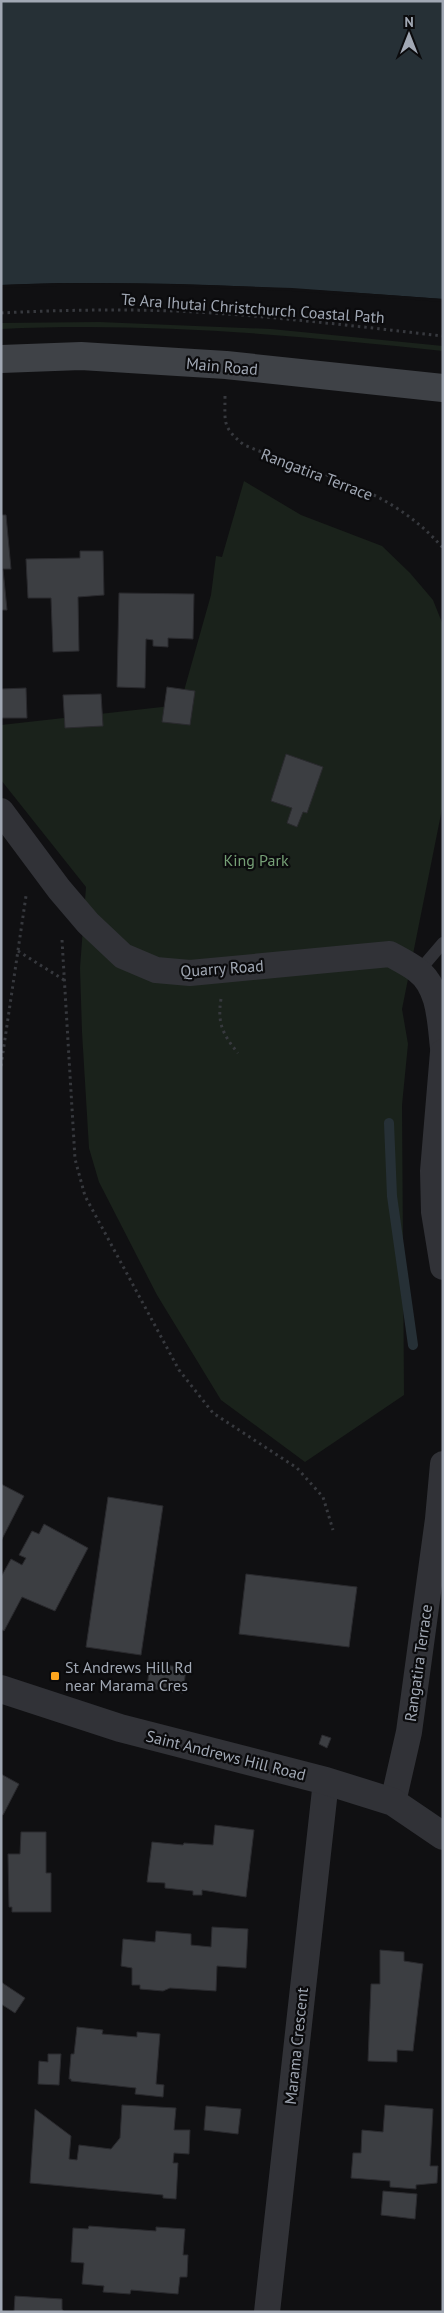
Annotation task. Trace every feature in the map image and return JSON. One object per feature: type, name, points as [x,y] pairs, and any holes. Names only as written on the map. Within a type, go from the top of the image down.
[{"type":"main road","name":"Main Road","points":[[1,359],[81,356],[197,363],[443,388]]},
{"type":"street","name":"Quarry Road","points":[[1,811],[59,889],[88,923],[123,956],[156,970],[190,972],[390,954],[419,971]]},
{"type":"street","points":[[419,971],[431,985],[439,1013],[443,1048]]},
{"type":"street","points":[[443,1052],[433,1179],[434,1212],[443,1267]]},
{"type":"street","name":"Rangatira Terrace","points":[[393,1802],[409,1732],[440,1519],[443,1464]]},
{"type":"street","name":"Saint Andrews Hill Road","points":[[3,1688],[120,1728],[326,1781],[393,1802],[443,1836]]},
{"type":"street","name":"Marama Crescent","points":[[267,2312],[326,1781]]},
{"type":"lane","points":[[419,971],[443,943]]},
{"type":"path","name":"Te Ara Ihutai Christchurch Coastal Path","points":[[1,313],[84,309],[177,312],[302,321],[443,336]]},
{"type":"path","name":"Rangatira Terrace","points":[[225,413],[225,425],[233,436],[244,445],[355,485],[403,511],[426,529],[443,548]]},
{"type":"path","points":[[1,1066],[32,853]]},
{"type":"path","points":[[59,889],[75,1159],[85,1196],[179,1370],[212,1413],[296,1468],[323,1497],[333,1530]]},
{"type":"path","points":[[18,951],[64,980]]},
{"type":"path","points":[[227,969],[219,1013],[219,1025],[224,1036],[238,1053]]},
{"type":"green space","points":[[99,322],[271,329],[443,346],[443,351],[222,331],[112,327],[1,329],[1,323]]},
{"type":"green space","name":"King Park","points":[[244,481],[301,515],[382,546],[410,573],[433,600],[443,625],[443,804],[402,1009],[408,1044],[402,1105],[404,1395],[305,1462],[221,1400],[157,1295],[99,1182],[89,1148],[82,1032],[80,968],[86,887],[1,780],[1,725],[180,705],[211,595],[216,556],[222,557]]},
{"type":"shaded area","points":[[1,1],[443,1],[443,299],[333,291],[167,284],[56,283],[1,285]]},
{"type":"pier","points":[[58,283],[292,288],[443,299],[443,302],[292,291],[171,286],[1,288],[1,285]]},
{"type":"building","points":[[1,515],[6,515],[11,569],[3,569],[7,610],[1,610]]},
{"type":"building","points":[[80,551],[103,551],[104,595],[78,597],[79,651],[53,652],[51,598],[28,598],[26,559],[80,558]]},
{"type":"building","points":[[119,593],[194,594],[193,639],[168,638],[168,647],[153,646],[153,640],[146,639],[145,688],[117,687]]},
{"type":"building","points":[[167,687],[195,691],[190,725],[162,722]]},
{"type":"building","points":[[26,688],[27,718],[1,718],[1,689]]},
{"type":"building","points":[[101,694],[103,726],[65,728],[63,695]]},
{"type":"building","points":[[286,754],[323,767],[307,813],[303,812],[297,827],[287,823],[292,808],[271,801]]},
{"type":"building","points":[[1,1484],[24,1496],[1,1541]]},
{"type":"building","points":[[108,1497],[163,1506],[141,1655],[86,1647]]},
{"type":"building","points":[[44,1524],[88,1548],[55,1611],[22,1597],[4,1631],[1,1629],[1,1577],[11,1559],[22,1565],[26,1558],[19,1555],[32,1531],[39,1534]]},
{"type":"building","points":[[246,1574],[357,1587],[349,1647],[239,1634]]},
{"type":"building","points":[[150,1663],[186,1668],[183,1693],[147,1688]]},
{"type":"building","points":[[322,1735],[331,1738],[327,1748],[319,1744]]},
{"type":"building","points":[[1,1774],[19,1784],[3,1815],[1,1814]]},
{"type":"building","points":[[215,1825],[254,1830],[246,1897],[202,1890],[202,1895],[193,1895],[193,1891],[165,1888],[165,1883],[147,1882],[152,1842],[213,1845]]},
{"type":"building","points":[[21,1832],[46,1832],[46,1873],[51,1873],[51,1912],[12,1912],[12,1907],[9,1907],[8,1854],[20,1854]]},
{"type":"building","points":[[212,1927],[248,1929],[246,1968],[217,1966],[216,1991],[170,1988],[163,1991],[140,1989],[140,1985],[132,1985],[132,1968],[121,1966],[123,1939],[155,1942],[156,1931],[191,1934],[191,1945],[211,1947]]},
{"type":"building","points":[[380,1950],[404,1952],[404,1961],[423,1964],[413,2051],[397,2050],[397,2062],[368,2061],[371,1984],[380,1984]]},
{"type":"building","points":[[1,1982],[25,1998],[15,2013],[1,2004]]},
{"type":"building","points":[[77,2027],[103,2030],[102,2034],[137,2037],[137,2032],[160,2034],[156,2084],[164,2085],[163,2097],[135,2094],[136,2088],[71,2081],[69,2079],[71,2054],[74,2054]]},
{"type":"building","points":[[48,2054],[61,2054],[59,2085],[38,2084],[39,2061],[48,2062]]},
{"type":"building","points":[[122,2105],[176,2108],[174,2130],[190,2130],[189,2154],[174,2153],[173,2163],[178,2163],[176,2199],[163,2198],[163,2195],[30,2183],[35,2109],[71,2136],[69,2159],[77,2160],[79,2145],[111,2149],[120,2138]]},
{"type":"building","points":[[385,2105],[433,2109],[430,2166],[438,2166],[437,2183],[416,2185],[416,2189],[390,2187],[390,2181],[351,2178],[353,2153],[361,2153],[362,2130],[383,2132]]},
{"type":"building","points":[[206,2106],[241,2109],[238,2134],[204,2130]]},
{"type":"building","points":[[383,2191],[417,2194],[415,2219],[381,2215]]},
{"type":"building","points":[[89,2226],[156,2231],[156,2227],[185,2229],[183,2255],[188,2255],[187,2277],[180,2277],[178,2294],[131,2290],[130,2294],[103,2292],[104,2286],[82,2284],[84,2263],[71,2262],[73,2228],[88,2229]]},
{"type":"building","points":[[15,2296],[62,2299],[62,2309],[64,2312],[14,2312]]},
{"type":"waterway","points":[[389,1123],[392,1196],[413,1345]]},
{"type":"place","name":"St Andrews Hill Rd near Marama Cres","points":[[55,1676]]}]
